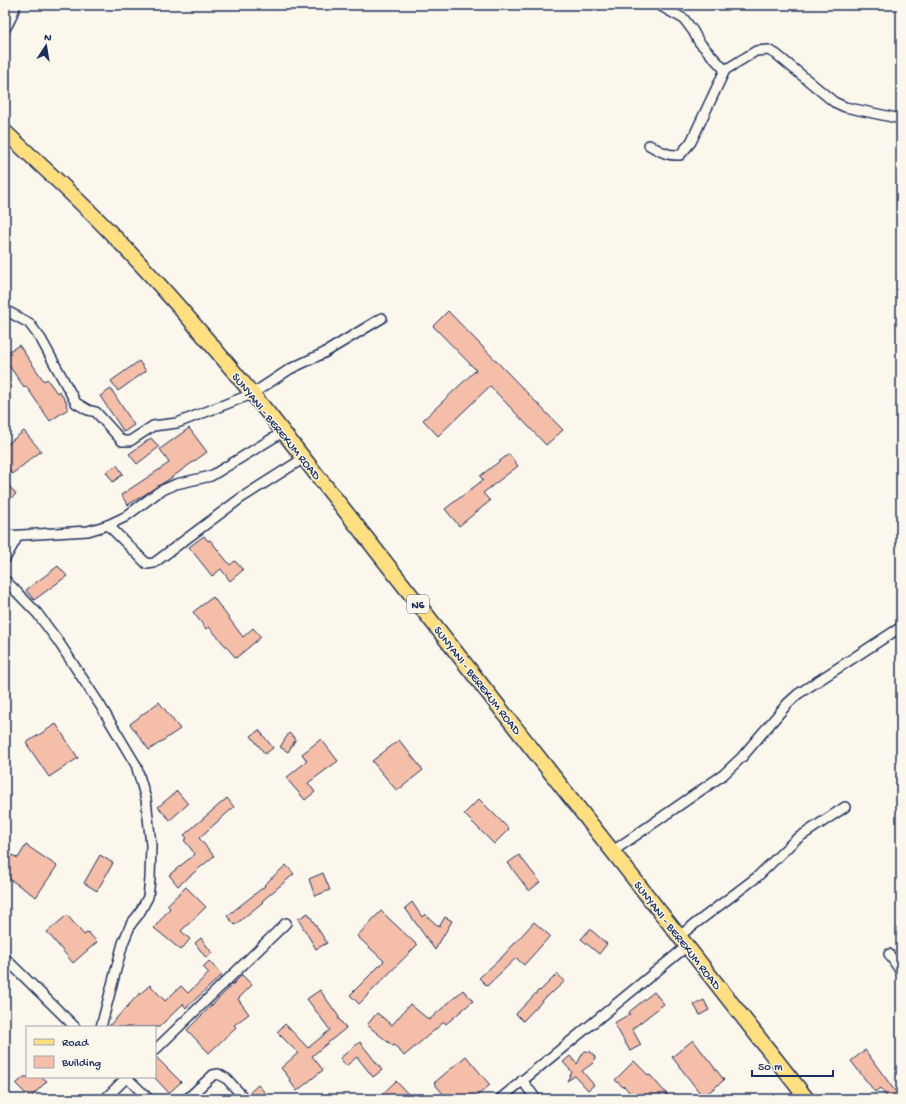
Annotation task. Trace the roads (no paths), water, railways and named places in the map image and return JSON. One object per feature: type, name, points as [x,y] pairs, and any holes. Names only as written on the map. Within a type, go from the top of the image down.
[{"type":"main road","name":"SUNYANI - BEREKUM ROAD","points":[[5,132],[108,230],[187,315],[304,458],[807,1099]]},
{"type":"street","points":[[5,29],[16,5]]},
{"type":"street","points":[[659,5],[684,19],[693,30],[699,42],[725,70]]},
{"type":"street","points":[[649,145],[664,154],[672,156],[680,155],[691,142],[725,70],[756,51],[768,50],[776,54],[834,102],[845,107],[901,119]]},
{"type":"street","points":[[5,310],[29,323],[41,339],[76,403],[88,410],[96,412],[122,440],[130,441],[153,426],[177,424],[252,394],[290,369],[324,353],[382,318]]},
{"type":"street","points":[[5,536],[88,531],[108,525],[125,517],[160,491],[176,484],[211,476],[283,432]]},
{"type":"street","points":[[108,525],[147,564],[154,563],[241,498],[304,458]]},
{"type":"street","points":[[5,559],[18,536]]},
{"type":"street","points":[[5,580],[37,613],[95,699],[136,765],[146,799],[151,845],[148,897],[139,914],[131,924],[123,943],[101,1026]]},
{"type":"street","points":[[612,851],[723,775],[742,757],[788,703],[798,694],[901,627]]},
{"type":"street","points":[[500,1099],[757,877],[795,840],[845,807]]},
{"type":"street","points":[[156,1049],[286,923]]},
{"type":"street","points":[[889,954],[901,972]]},
{"type":"street","points":[[5,958],[74,1026]]},
{"type":"street","points":[[187,1099],[214,1075],[218,1074],[227,1079],[245,1099]]},
{"type":"street","points":[[105,1099],[126,1078]]},
{"type":"street","points":[[128,1078],[149,1099]]},
{"type":"street","points":[[522,1080],[536,1099]]}]
